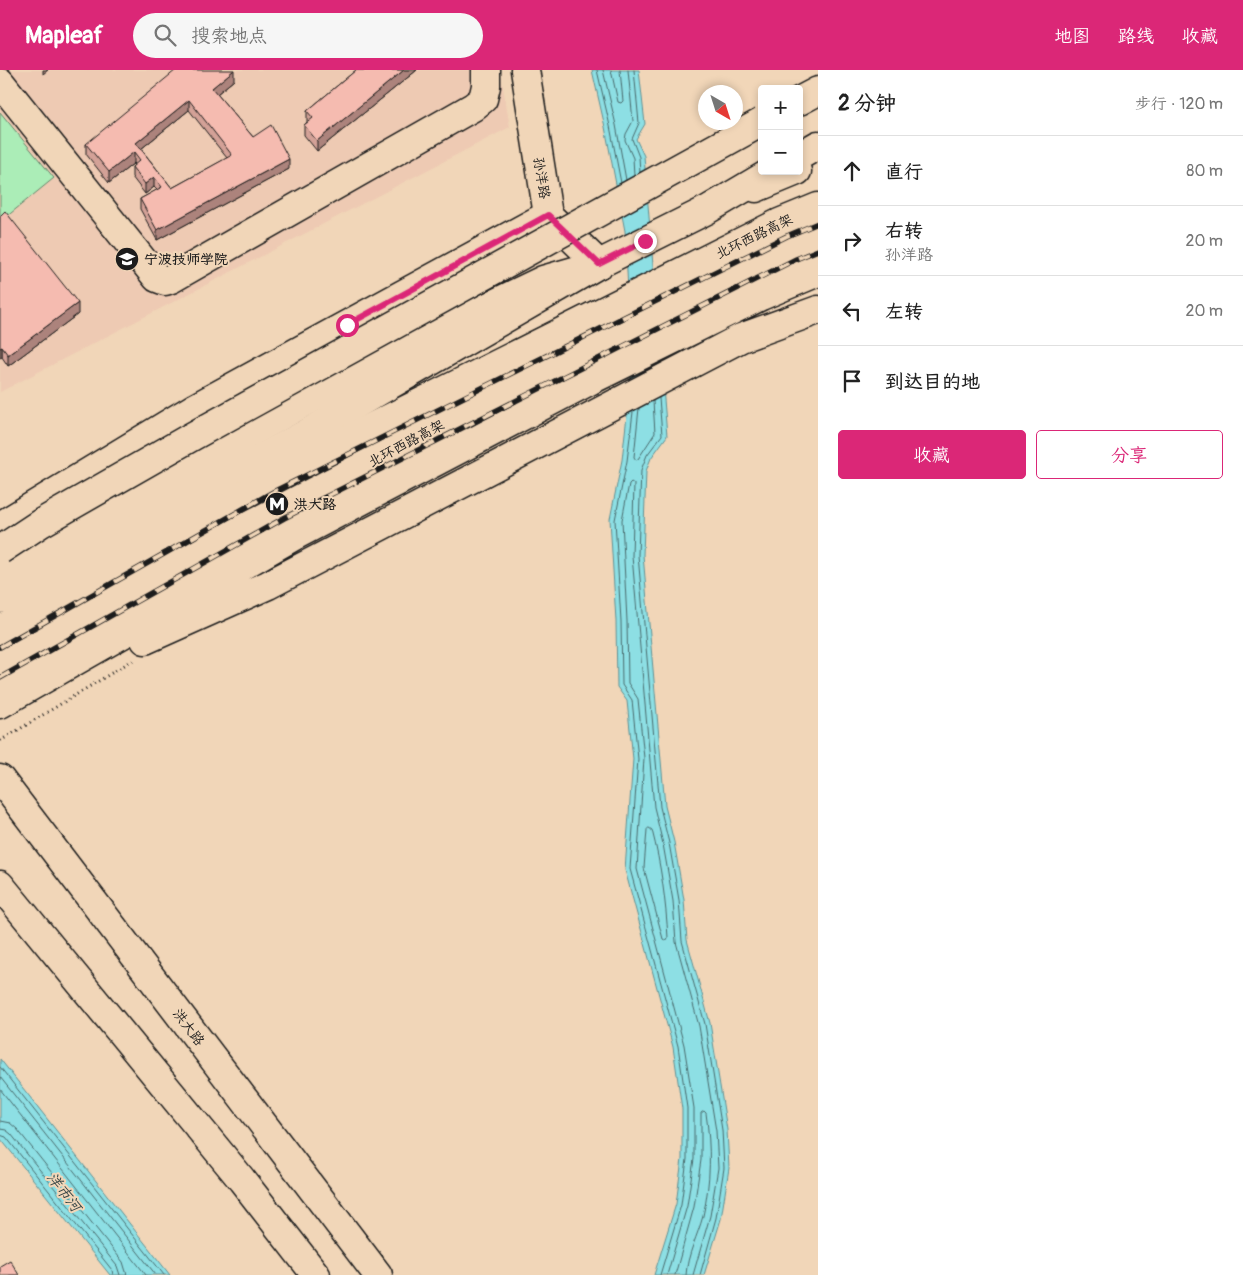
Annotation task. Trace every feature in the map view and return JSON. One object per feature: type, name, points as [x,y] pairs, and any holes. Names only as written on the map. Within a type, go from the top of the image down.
[{"type":"main road","points":[[0,82],[157,278],[165,280],[171,279],[473,107],[483,99],[486,86],[486,70]]},
{"type":"main road","name":"孙洋路","points":[[525,70],[548,215],[599,264]]},
{"type":"main road","points":[[803,99],[818,91]]},
{"type":"main road","points":[[0,550],[41,523],[184,441],[758,124]]},
{"type":"main road","points":[[803,154],[818,145]]},
{"type":"main road","points":[[803,169],[818,162]]},
{"type":"main road","points":[[707,210],[766,175]]},
{"type":"main road","points":[[0,599],[305,434],[599,264],[707,210],[789,175]]},
{"type":"main road","name":"北环西路高架","points":[[0,630],[310,458],[779,223],[818,207]]},
{"type":"main road","points":[[0,526],[196,407],[548,215]]},
{"type":"main road","name":"北环西路高架","points":[[0,665],[234,533],[791,242],[818,230]]},
{"type":"main road","points":[[0,680],[507,404],[818,252]]},
{"type":"main road","points":[[0,571],[407,346],[543,280],[599,264]]},
{"type":"main road","points":[[0,704],[312,527],[591,380],[761,296],[818,272]]},
{"type":"main road","points":[[37,684],[101,659],[268,585],[741,338],[818,310]]},
{"type":"main road","name":"洪大路","points":[[0,779],[378,1275]]},
{"type":"main road","points":[[0,885],[242,1180],[316,1275]]},
{"type":"shaded area","name":"宁波技师学院","points":[[0,70],[500,70],[510,127],[0,392]]},
{"type":"green space","points":[[0,112],[54,178],[0,222]]},
{"type":"water","points":[[592,70],[639,70],[645,124],[636,139],[644,156],[667,436],[651,458],[646,471],[643,555],[665,806],[674,842],[684,900],[687,940],[710,1023],[727,1130],[729,1168],[721,1219],[704,1275],[654,1275],[676,1204],[682,1159],[682,1109],[673,1047],[625,870],[633,759],[627,701],[617,687],[616,621],[610,519],[622,460],[632,371],[625,231]]},
{"type":"water","name":"洋市河","points":[[0,1059],[170,1275],[110,1275],[0,1138]]},
{"type":"building","points":[[176,70],[234,70],[212,88],[253,137],[271,125],[289,159],[157,230],[140,199],[162,187],[154,177],[145,184],[132,167],[140,160],[134,152],[109,172],[86,144]],"holes":[[[189,100],[232,155],[172,188],[136,143]]]},
{"type":"building","points":[[356,70],[404,70],[317,141],[304,125],[313,118],[307,111]]},
{"type":"building","points":[[5,211],[78,303],[8,355],[2,347],[0,348],[0,216]]},
{"type":"building","points":[[10,1260],[19,1275],[0,1275],[0,1266]]},
{"type":"railway","points":[[0,647],[273,492],[787,236],[818,223]]},
{"type":"railway","points":[[0,678],[284,518],[796,259],[818,250]]},
{"type":"place","name":"宁波技师学院","points":[[127,259]]},
{"type":"place","name":"洪大路","points":[[277,504]]},
{"type":"route","points":[[347,325],[548,215],[599,264],[645,241]]}]
